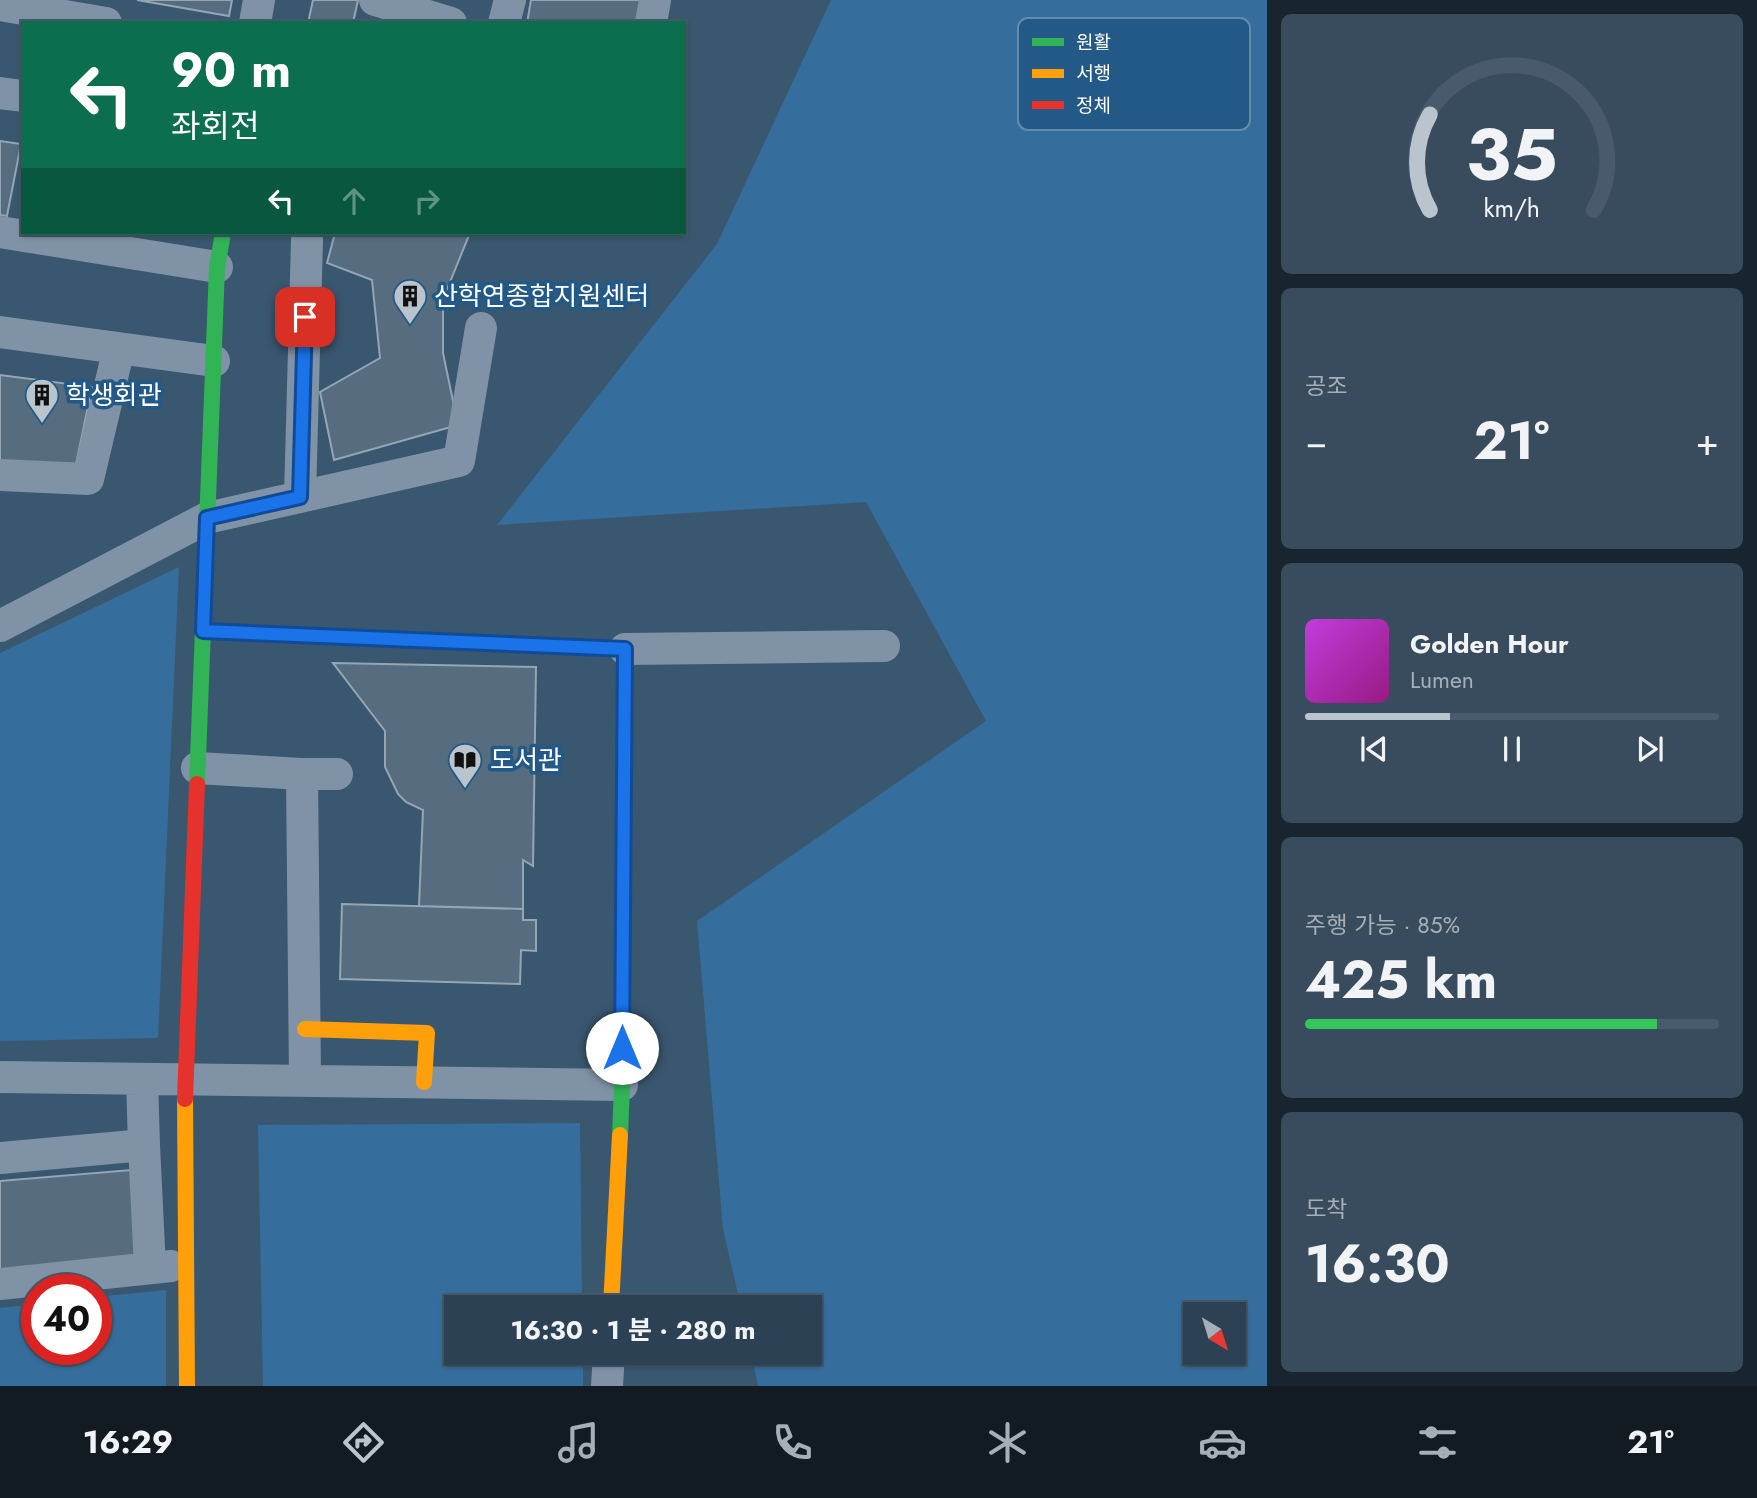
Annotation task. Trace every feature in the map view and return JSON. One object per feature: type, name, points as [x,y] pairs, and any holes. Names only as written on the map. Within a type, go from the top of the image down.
[{"type":"street","points":[[255,21],[259,0]]},
{"type":"street","points":[[375,0],[444,21]]},
{"type":"street","points":[[505,21],[510,0]]},
{"type":"street","points":[[651,21],[655,0]]},
{"type":"street","points":[[0,5],[94,21]]},
{"type":"street","points":[[0,93],[21,96]]},
{"type":"street","points":[[24,235],[218,267]]},
{"type":"street","points":[[187,1386],[185,1079],[218,267],[223,235]]},
{"type":"street","points":[[300,497],[307,240]]},
{"type":"street","points":[[0,626],[207,518],[459,461],[481,328]]},
{"type":"street","points":[[0,332],[214,361]]},
{"type":"street","points":[[0,475],[88,478],[119,348]]},
{"type":"street","points":[[203,631],[625,649],[884,646]]},
{"type":"street","points":[[612,1295],[622,1085],[625,649]]},
{"type":"street","points":[[197,768],[337,774]]},
{"type":"street","points":[[302,774],[305,1080]]},
{"type":"street","points":[[304,1029],[427,1033],[424,1082]]},
{"type":"street","points":[[0,1077],[622,1085]]},
{"type":"street","points":[[142,1079],[150,1268]]},
{"type":"street","points":[[0,1158],[144,1145]]},
{"type":"street","points":[[0,1284],[186,1264]]},
{"type":"street","points":[[607,1386],[608,1365]]},
{"type":"shaded area","points":[[831,0],[1267,0],[1267,1386],[758,1386],[754,1365],[822,1365],[822,1295],[738,1295],[723,1229],[697,921],[986,721],[866,502],[497,525],[717,244]]},
{"type":"shaded area","points":[[179,567],[158,1038],[0,1041],[0,653]]},
{"type":"shaded area","points":[[580,1123],[582,1295],[444,1295],[444,1365],[583,1365],[583,1386],[263,1386],[258,1125]]},
{"type":"shaded area","points":[[166,1290],[166,1386],[0,1386],[0,1308],[21,1306],[21,1365],[112,1365],[112,1295]]},
{"type":"building","points":[[137,0],[232,0],[229,16]]},
{"type":"building","points":[[313,0],[358,0],[353,21],[308,21]]},
{"type":"building","points":[[531,0],[645,0],[641,21],[527,21]]},
{"type":"building","points":[[0,141],[21,144],[7,216],[0,215]]},
{"type":"building","name":"산학연종합지원센터","points":[[334,235],[469,235],[443,299],[443,353],[458,425],[334,460],[320,392],[380,358],[372,280],[327,263]]},
{"type":"building","name":"학생회관","points":[[0,375],[92,387],[75,469],[0,463]]},
{"type":"building","name":"도서관","points":[[333,663],[536,667],[533,866],[523,860],[523,909],[419,906],[423,810],[406,802],[398,794],[385,767],[385,731]]},
{"type":"building","points":[[342,904],[523,909],[523,920],[536,920],[536,951],[521,950],[520,984],[340,979]]},
{"type":"building","points":[[131,1170],[139,1255],[0,1270],[0,1181]]},
{"type":"traffic: fast","points":[[197,784],[217,267],[223,235]]},
{"type":"traffic: fast","points":[[529,645],[625,649],[620,1135]]},
{"type":"traffic: slow","points":[[203,631],[529,645]]},
{"type":"traffic: slow","points":[[305,1029],[427,1033],[424,1082]]},
{"type":"traffic: slow","points":[[185,1099],[187,1386]]},
{"type":"traffic: slow","points":[[612,1295],[620,1135]]},
{"type":"traffic: jam","points":[[185,1099],[197,784]]},
{"type":"place","name":"산학연종합지원센터","points":[[410,326]]},
{"type":"place","name":"학생회관","points":[[42,425]]},
{"type":"place","name":"도서관","points":[[465,790]]},
{"type":"route","points":[[305,317],[300,497],[207,518],[203,631],[625,649],[622,1048]]}]
